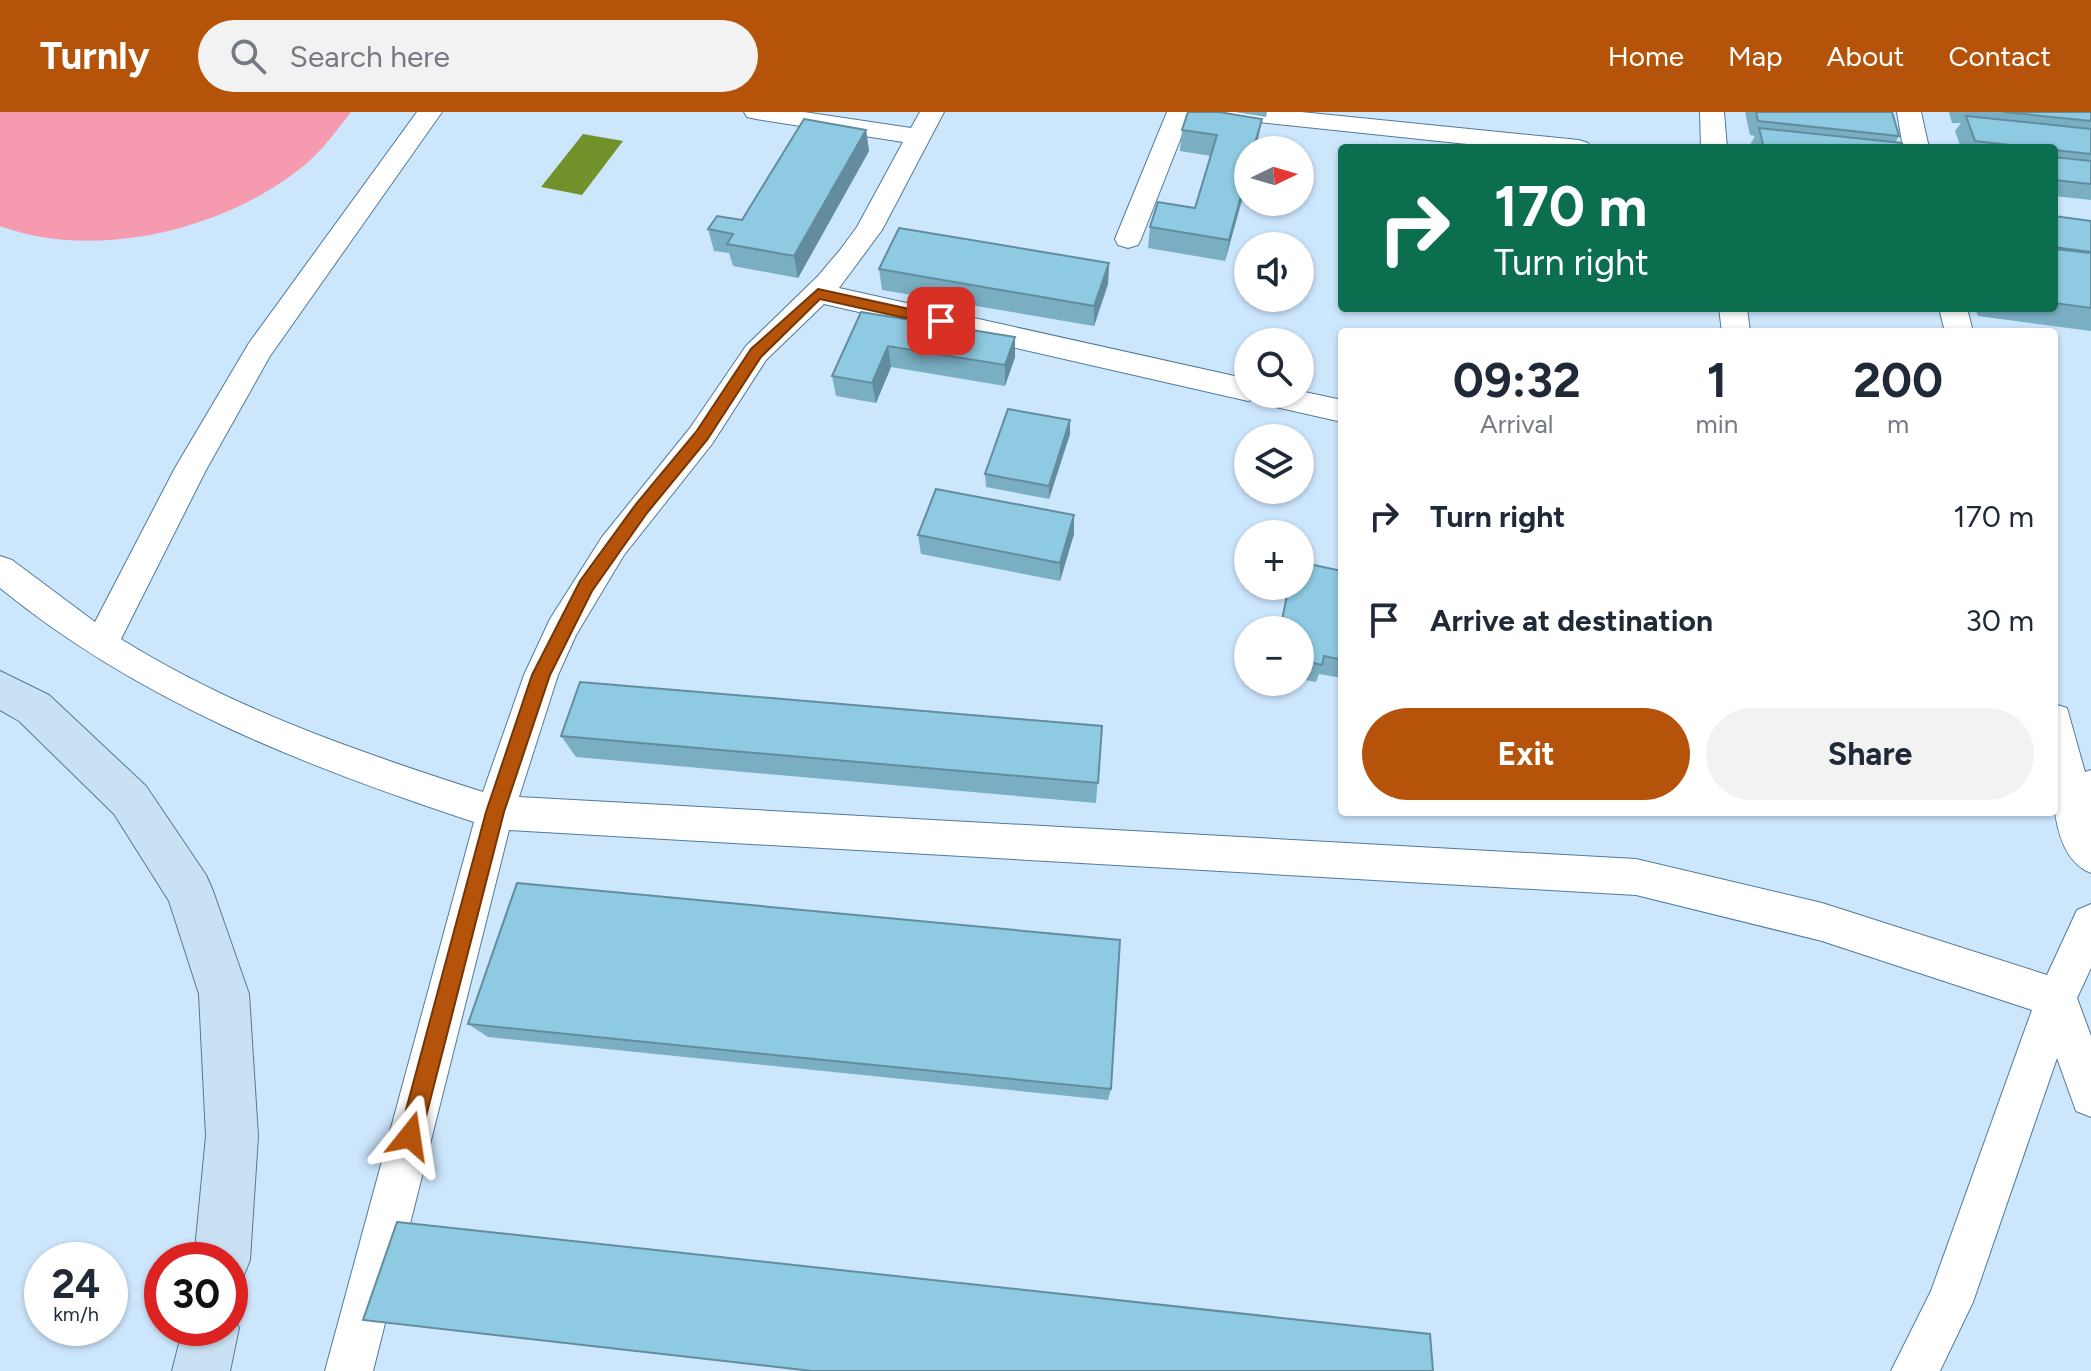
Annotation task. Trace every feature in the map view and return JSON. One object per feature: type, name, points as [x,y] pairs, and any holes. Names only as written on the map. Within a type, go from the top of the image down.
[{"type":"street","points":[[101,644],[191,468],[259,350],[430,112]]},
{"type":"street","points":[[349,1371],[495,812],[541,675],[586,586],[642,508],[701,436],[756,353],[818,293],[869,230],[925,125],[756,112]]},
{"type":"street","points":[[1128,239],[1179,112]]},
{"type":"street","points":[[1229,112],[1540,144]]},
{"type":"street","points":[[1712,112],[1714,144]]},
{"type":"street","points":[[1909,112],[1915,144]]},
{"type":"street","points":[[818,293],[1234,387]]},
{"type":"street","points":[[1314,405],[1338,410]]},
{"type":"street","points":[[0,569],[53,613],[207,704],[295,744],[392,780],[495,812],[1636,877],[1822,922],[2057,998]]},
{"type":"street","points":[[0,689],[34,708],[130,800],[189,891],[224,994],[232,1136],[223,1242]]},
{"type":"street","points":[[2058,730],[2082,794],[2072,818],[2077,835],[2091,856]]},
{"type":"street","points":[[1915,1371],[1950,1302],[2057,998],[2091,923]]},
{"type":"street","points":[[2057,998],[2091,1096]]},
{"type":"street","points":[[201,1371],[207,1346]]},
{"type":"shaded area","points":[[0,112],[351,112],[307,163],[240,206],[161,233],[78,241],[38,236],[0,226]]},
{"type":"shaded area","points":[[583,134],[623,141],[582,195],[541,187]]},
{"type":"building","points":[[1188,112],[1219,112],[1262,119],[1257,136],[1234,136],[1236,216],[1229,240],[1150,227],[1158,202],[1195,208],[1217,135],[1182,130]]},
{"type":"building","points":[[1756,112],[1892,112],[1899,136],[1758,121]]},
{"type":"building","points":[[2004,112],[2091,112],[2091,121]]},
{"type":"building","points":[[1966,116],[2091,129],[2091,154],[2058,150],[2058,144],[1975,141]]},
{"type":"building","points":[[804,119],[866,130],[794,256],[727,244],[733,234],[708,229],[717,216],[742,220]]},
{"type":"building","points":[[1759,128],[1902,144],[1763,144]]},
{"type":"building","points":[[2058,157],[2091,161],[2091,184],[2058,180]]},
{"type":"building","points":[[2058,217],[2091,221],[2091,252],[2058,248]]},
{"type":"building","points":[[899,228],[1109,263],[1094,306],[879,269]]},
{"type":"building","points":[[2058,249],[2091,253],[2091,308],[2058,304]]},
{"type":"building","points":[[861,312],[1015,337],[1005,365],[888,346],[872,383],[832,376]]},
{"type":"building","points":[[1008,409],[1070,420],[1049,486],[985,474]]},
{"type":"building","points":[[936,489],[1074,515],[1060,563],[918,535]]},
{"type":"building","points":[[1314,565],[1338,570],[1338,659],[1324,656],[1322,665],[1314,663],[1314,616],[1283,616],[1286,600],[1314,600]]},
{"type":"building","points":[[580,682],[1102,726],[1098,783],[561,736]]},
{"type":"building","points":[[517,883],[1120,940],[1111,1089],[468,1024]]},
{"type":"building","points":[[397,1222],[1430,1334],[1433,1371],[812,1371],[363,1320]]},
{"type":"route","points":[[410,1136],[495,812],[541,675],[586,586],[642,508],[701,436],[756,353],[818,293],[941,321]]}]
